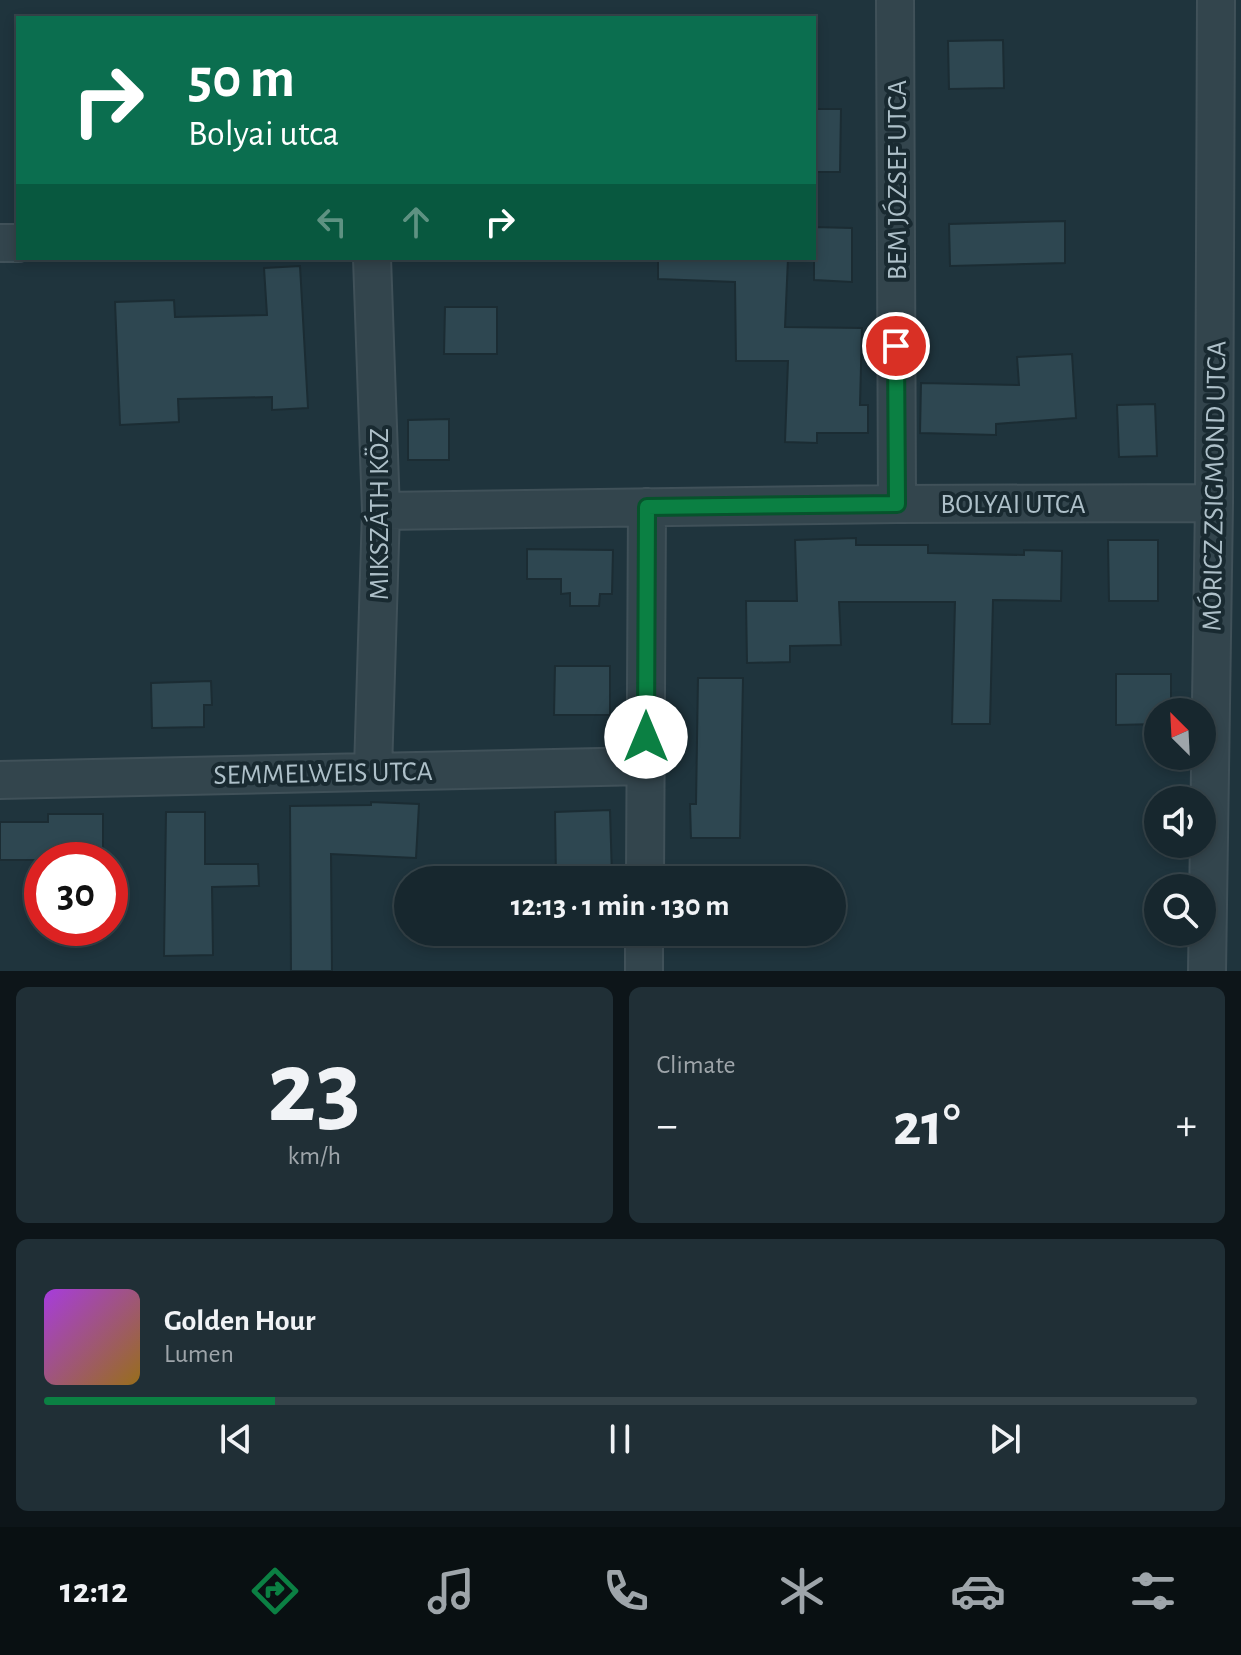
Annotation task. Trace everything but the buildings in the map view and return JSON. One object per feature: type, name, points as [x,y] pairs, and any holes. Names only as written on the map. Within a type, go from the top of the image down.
[{"type":"street","name":"BEM JÓZSEF UTCA","points":[[895,0],[897,504]]},
{"type":"street","name":"MÓRICZ ZSIGMOND UTCA","points":[[1207,971],[1214,503],[1216,0]]},
{"type":"street","name":"MIKSZÁTH KÖZ","points":[[372,260],[381,511],[373,770]]},
{"type":"street","name":"BOLYAI UTCA","points":[[381,511],[1214,503]]},
{"type":"street","points":[[645,866],[647,507]]},
{"type":"street","name":"SEMMELWEIS UTCA","points":[[0,780],[646,766]]},
{"type":"street","points":[[644,946],[644,971]]},
{"type":"route","points":[[646,737],[647,507],[897,504],[896,346]]}]
